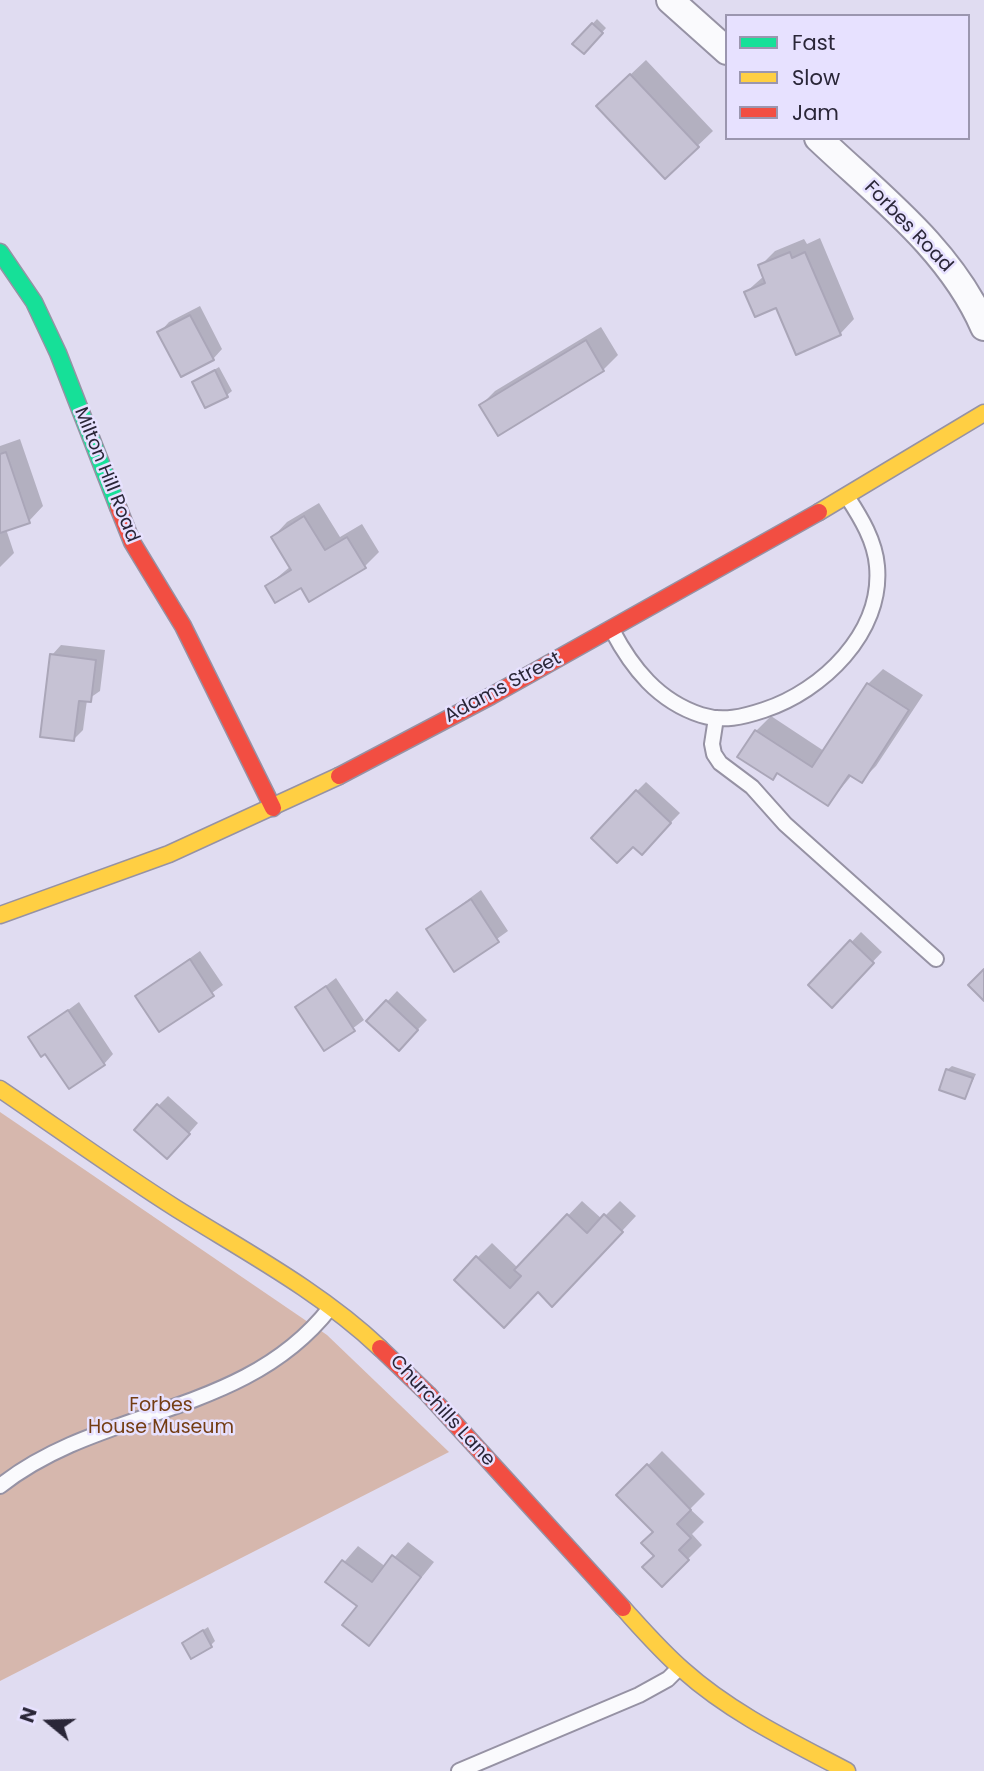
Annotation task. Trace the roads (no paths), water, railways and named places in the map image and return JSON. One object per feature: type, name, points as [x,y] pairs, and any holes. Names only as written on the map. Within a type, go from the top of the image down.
[{"type":"street","points":[[670,0],[725,49]]},
{"type":"street","name":"Forbes Road","points":[[820,140],[938,254],[966,291],[984,327]]},
{"type":"street","name":"Milton Hill Road","points":[[0,252],[34,302],[50,336],[132,542],[183,626],[273,808]]},
{"type":"street","name":"Adams Street","points":[[0,915],[117,876],[273,808],[508,687],[984,413]]},
{"type":"street","name":"Churchills Lane","points":[[0,1089],[168,1203],[331,1307],[413,1378],[697,1685],[743,1716],[848,1771]]},
{"type":"lane","points":[[611,628],[635,668],[656,690],[685,708],[716,718],[741,717],[795,698],[841,661],[873,606],[877,566],[866,527],[846,494]]},
{"type":"lane","points":[[716,718],[712,744],[713,754],[720,763],[752,787],[785,824],[936,959]]},
{"type":"lane","points":[[0,1486],[48,1456],[257,1373],[299,1343],[331,1307]]},
{"type":"lane","points":[[459,1771],[639,1695],[668,1679],[679,1668]]},
{"type":"park label","name":"Forbes House Museum","points":[[161,1417]]}]
